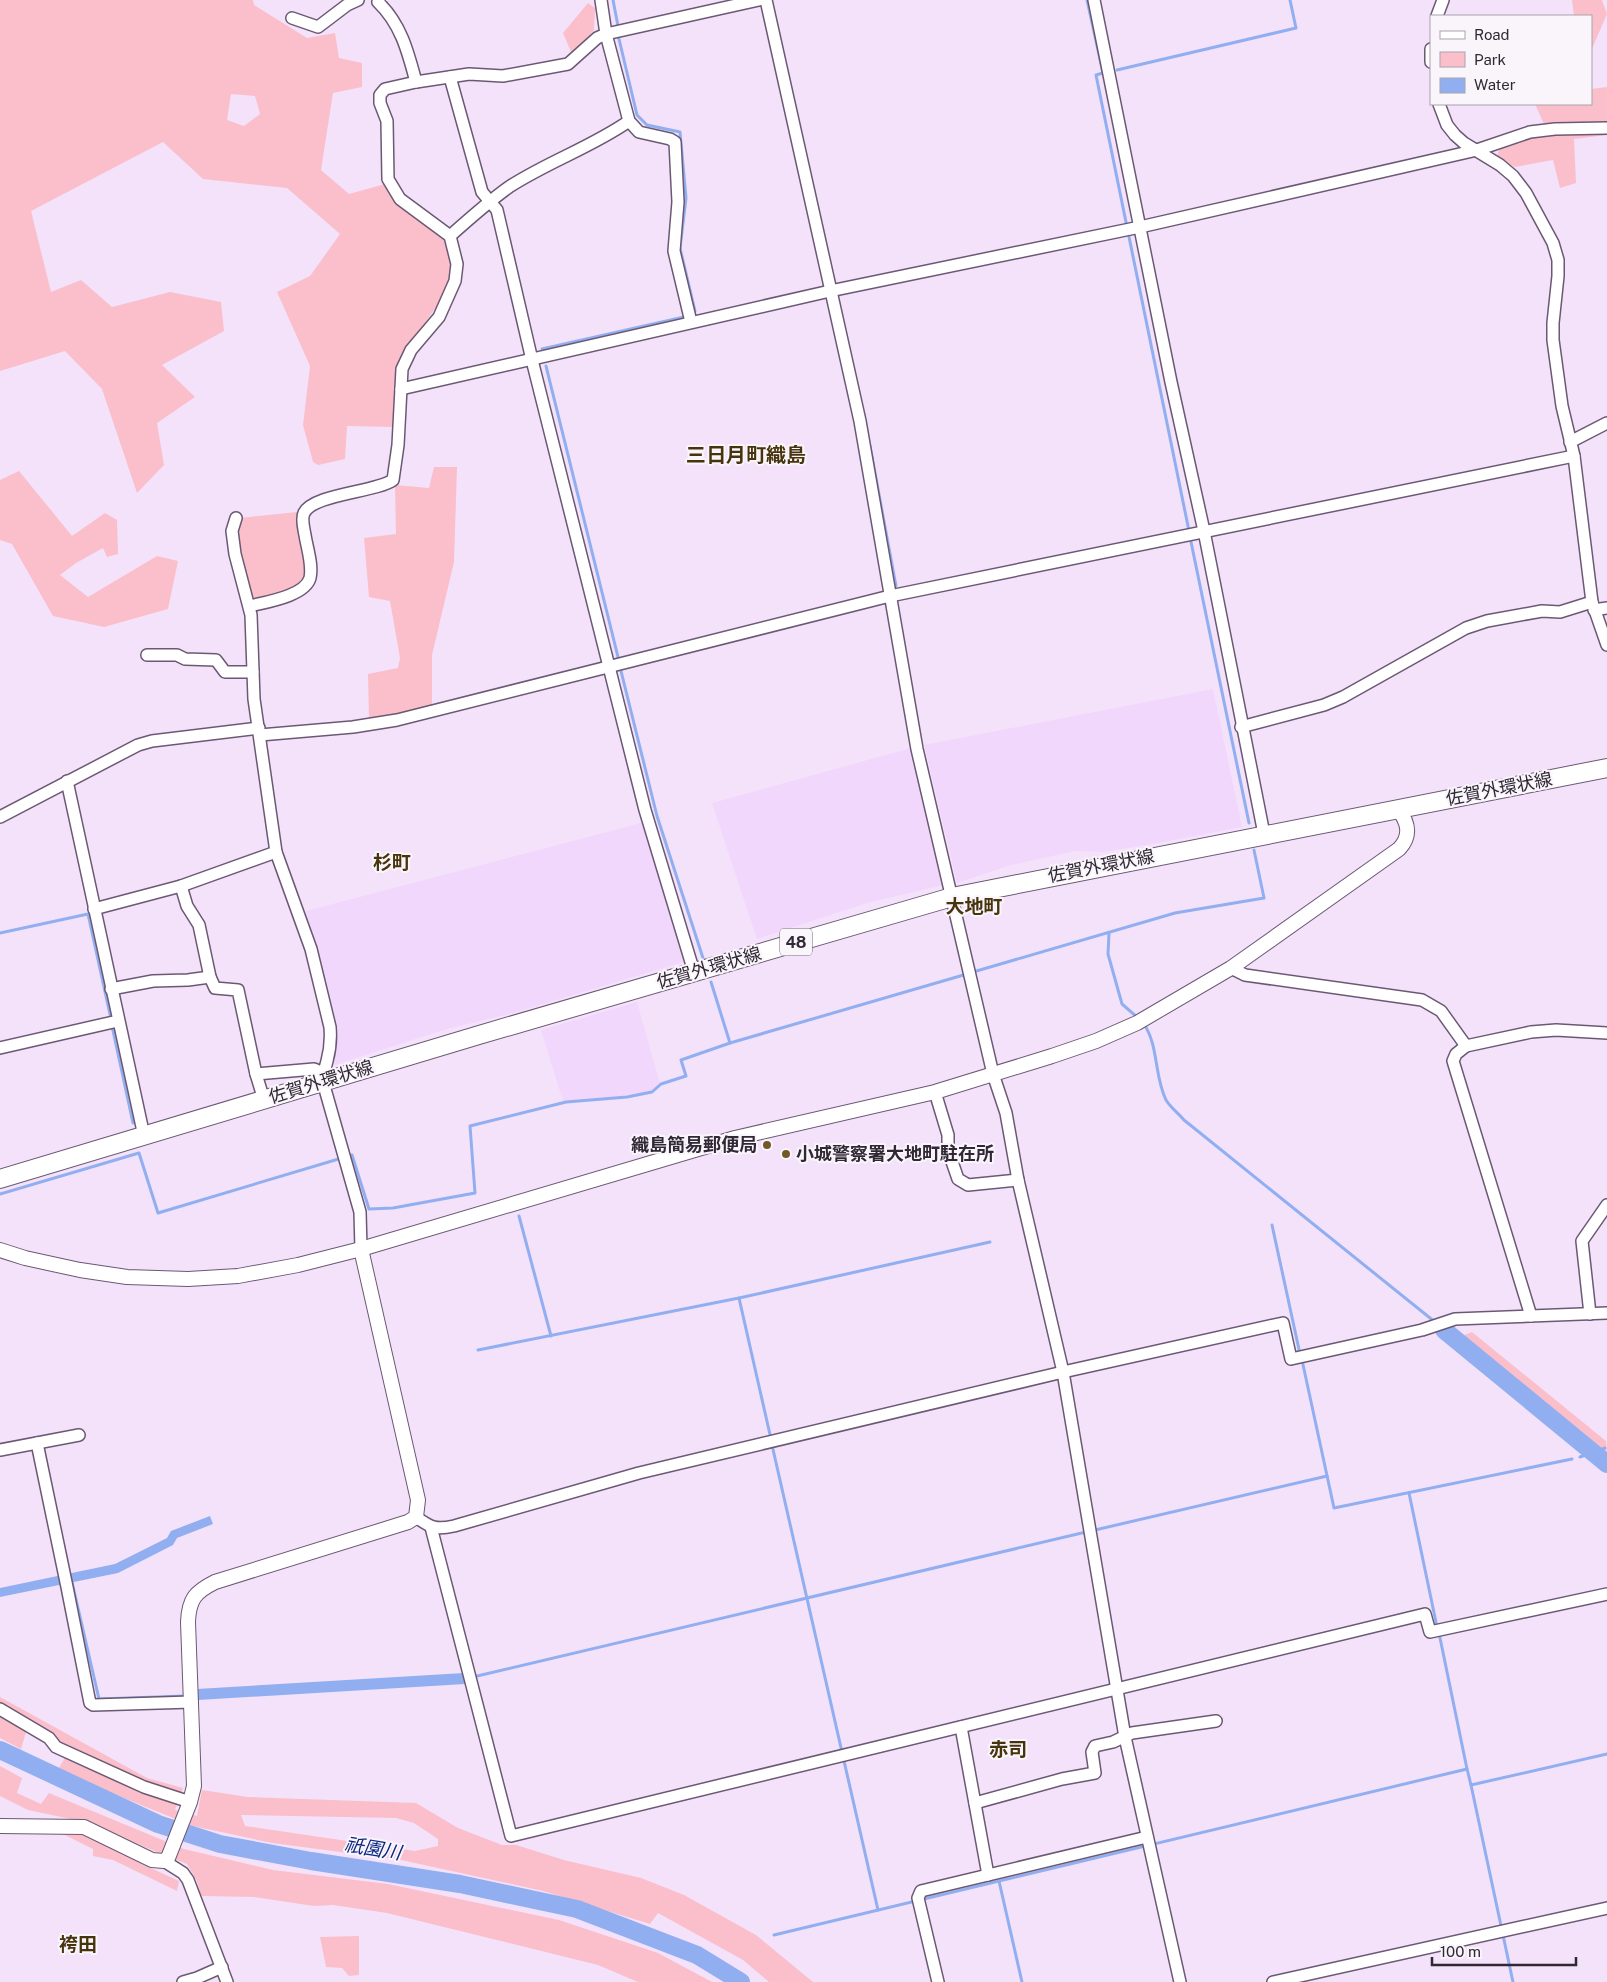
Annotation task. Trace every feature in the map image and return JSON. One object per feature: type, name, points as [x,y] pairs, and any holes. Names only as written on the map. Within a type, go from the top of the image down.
[{"type":"main road","name":"佐賀外環状線","points":[[0,1179],[264,1100],[323,1078],[952,897],[1264,834],[1607,768]]},
{"type":"street","points":[[292,18],[318,27],[347,5],[358,0]]},
{"type":"street","points":[[601,0],[606,34],[629,120],[639,132],[670,139],[674,142],[678,202],[674,251],[691,322]]},
{"type":"street","points":[[250,606],[297,593],[304,588],[310,578],[303,522],[304,512],[312,505],[354,490],[386,485],[393,480],[398,445],[402,369],[411,350],[439,317],[455,282],[457,264],[450,236],[400,198],[388,179],[387,121],[380,103],[380,96],[385,89],[392,86],[469,74],[503,76],[568,64],[597,38],[606,34],[759,0]]},
{"type":"street","points":[[766,0],[860,422],[918,749],[993,1074],[1006,1113],[1018,1180],[1063,1372],[1125,1736],[1180,1982]]},
{"type":"street","points":[[1094,0],[1171,382],[1204,531],[1241,727],[1264,834]]},
{"type":"street","points":[[1437,15],[1443,0]]},
{"type":"street","points":[[377,1],[386,10],[399,29],[405,42],[416,82]]},
{"type":"street","points":[[450,77],[482,192],[497,210],[532,360],[644,810],[694,972]]},
{"type":"street","points":[[1439,105],[1444,119],[1455,135],[1500,164],[1512,176],[1526,193],[1553,243],[1558,260],[1553,340],[1562,406],[1574,456],[1593,606],[1607,645]]},
{"type":"street","points":[[450,236],[509,187],[608,136],[629,120]]},
{"type":"street","points":[[401,389],[691,322],[1140,227],[1477,150],[1530,132],[1555,129],[1607,128]]},
{"type":"street","points":[[1570,442],[1607,423]]},
{"type":"street","points":[[0,817],[138,745],[152,741],[260,731],[353,727],[397,720],[626,664],[890,596],[1574,456]]},
{"type":"street","points":[[236,518],[232,531],[235,554],[250,606],[254,700],[276,852],[311,948],[330,1027],[327,1062],[323,1078]]},
{"type":"street","points":[[1241,727],[1343,697],[1466,628],[1487,621],[1542,611],[1560,612],[1593,606],[1607,608]]},
{"type":"street","points":[[147,655],[177,655],[185,659],[216,660],[225,672],[252,672]]},
{"type":"street","points":[[67,781],[144,1136]]},
{"type":"street","points":[[0,1250],[25,1258],[80,1270],[127,1277],[188,1279],[238,1276],[298,1266],[734,1138],[935,1092],[993,1074],[1088,1044],[1141,1021],[1231,968],[1400,849],[1408,833],[1405,819],[1398,809]]},
{"type":"street","points":[[94,908],[180,886],[276,852]]},
{"type":"street","points":[[180,886],[186,906],[199,925],[210,977],[215,988],[238,990],[256,1074],[264,1100]]},
{"type":"street","points":[[1231,968],[1246,975],[1422,1000],[1441,1011],[1466,1046]]},
{"type":"street","points":[[111,989],[153,981],[210,977]]},
{"type":"street","points":[[0,1048],[118,1021]]},
{"type":"street","points":[[1531,1316],[1454,1062],[1456,1054],[1466,1046],[1531,1032],[1556,1030],[1607,1033]]},
{"type":"street","points":[[256,1074],[314,1069],[323,1078],[360,1212],[361,1249],[418,1500],[416,1517]]},
{"type":"street","points":[[935,1092],[948,1136],[948,1150],[958,1180],[968,1185],[1018,1180]]},
{"type":"street","points":[[1590,1314],[1582,1241],[1607,1205]]},
{"type":"street","points":[[416,1517],[431,1527],[454,1526],[639,1473],[1063,1372],[1283,1323],[1291,1359],[1422,1330],[1455,1319],[1607,1314]]},
{"type":"street","points":[[0,1450],[79,1435]]},
{"type":"street","points":[[36,1443],[68,1587],[90,1703],[93,1705],[192,1702]]},
{"type":"street","points":[[166,1859],[190,1802],[194,1786],[189,1608],[193,1599],[201,1589],[215,1582],[408,1522],[416,1517]]},
{"type":"street","points":[[431,1527],[511,1836],[1425,1614],[1430,1632],[1607,1594]]},
{"type":"street","points":[[0,1709],[49,1738],[56,1747],[144,1787],[190,1802]]},
{"type":"street","points":[[975,1803],[1062,1779],[1095,1773],[1092,1752],[1095,1746],[1132,1733],[1216,1721]]},
{"type":"street","points":[[961,1727],[988,1875]]},
{"type":"street","points":[[0,1826],[84,1827],[152,1860],[166,1859],[183,1873],[188,1880],[227,1982]]},
{"type":"street","points":[[938,1982],[919,1902],[921,1891],[988,1875],[1149,1843]]},
{"type":"street","points":[[1273,1982],[1607,1908]]},
{"type":"street","points":[[183,1982],[222,1967]]},
{"type":"shaded area","points":[[1213,689],[1242,827],[1104,852],[1075,851],[1011,865],[957,883],[924,745]]},
{"type":"shaded area","points":[[911,748],[944,885],[867,903],[757,939],[712,803]]},
{"type":"shaded area","points":[[645,822],[687,961],[513,1013],[447,1029],[334,1065],[338,1028],[306,911]]},
{"type":"shaded area","points":[[637,1002],[660,1084],[652,1091],[622,1096],[563,1101],[541,1030]]},
{"type":"green space","points":[[0,0],[253,0],[254,5],[307,38],[335,33],[339,58],[362,63],[362,87],[333,93],[321,170],[349,194],[385,184],[405,210],[441,233],[453,264],[446,293],[400,358],[396,377],[394,427],[347,426],[345,459],[318,465],[313,462],[303,425],[310,366],[277,292],[310,276],[340,234],[287,188],[203,179],[163,142],[31,211],[51,292],[81,280],[112,307],[170,292],[221,302],[224,331],[162,365],[195,397],[157,423],[164,465],[137,493],[102,389],[65,351],[0,371]],"holes":[[[231,94],[255,96],[260,114],[244,126],[227,120]]]},
{"type":"green space","points":[[1572,0],[1602,0],[1607,14],[1592,49],[1592,15],[1574,15]]},
{"type":"green space","points":[[588,3],[595,8],[594,30],[572,54],[563,33]]},
{"type":"green space","points":[[1607,87],[1607,135],[1574,139],[1576,183],[1560,188],[1553,160],[1515,167],[1497,156],[1500,146],[1544,124],[1535,105],[1592,105],[1592,89]]},
{"type":"green space","points":[[434,467],[457,467],[454,562],[432,655],[432,705],[393,717],[369,720],[368,674],[398,668],[400,658],[390,601],[369,597],[364,538],[396,534],[395,485],[429,488]]},
{"type":"green space","points":[[19,471],[72,536],[105,513],[117,520],[118,554],[107,557],[103,548],[76,563],[60,575],[88,597],[157,556],[178,561],[168,609],[104,627],[53,616],[12,544],[0,540],[0,480]]},
{"type":"green space","points":[[297,512],[307,572],[301,587],[251,602],[235,535],[240,518]]},
{"type":"green space","points":[[1472,1332],[1606,1441],[1607,1455],[1462,1336]]},
{"type":"green space","points":[[0,1697],[147,1778],[183,1788],[175,1810],[197,1816],[202,1790],[248,1797],[416,1803],[458,1828],[502,1845],[516,1845],[564,1860],[641,1878],[684,1895],[756,1935],[813,1982],[769,1982],[743,1960],[658,1913],[650,1924],[543,1891],[401,1860],[272,1843],[193,1826],[57,1771],[69,1751],[29,1722],[21,1749],[0,1738]],"holes":[[[241,1815],[396,1818],[414,1823],[438,1839],[438,1846],[415,1851],[245,1826]]]},
{"type":"green space","points":[[0,1766],[22,1778],[17,1793],[41,1804],[49,1793],[184,1849],[273,1870],[388,1884],[559,1920],[658,1953],[712,1982],[638,1982],[598,1965],[387,1913],[333,1905],[314,1906],[254,1897],[201,1896],[197,1881],[187,1864],[80,1821],[28,1810],[0,1796]]},
{"type":"green space","points":[[61,1833],[80,1833],[103,1841],[144,1865],[179,1881],[177,1891],[113,1860],[93,1856],[93,1849]]},
{"type":"green space","points":[[359,1936],[359,1975],[349,1976],[342,1968],[326,1967],[320,1937]]},
{"type":"water","points":[[210,1516],[213,1524],[177,1538],[173,1545],[118,1573],[0,1597],[0,1588],[115,1564],[167,1538],[171,1531]]},
{"type":"water","points":[[464,1673],[465,1684],[198,1700],[197,1689]]},
{"type":"waterway","points":[[613,0],[618,26]]},
{"type":"waterway","points":[[1087,0],[1103,73],[1096,75],[1189,531]]},
{"type":"waterway","points":[[1117,70],[1296,28],[1290,0]]},
{"type":"waterway","points":[[619,39],[637,115],[647,125],[680,132],[686,198],[680,248],[695,311]]},
{"type":"waterway","points":[[542,349],[684,317]]},
{"type":"waterway","points":[[546,366],[619,661]]},
{"type":"waterway","points":[[870,446],[896,586]]},
{"type":"waterway","points":[[1190,537],[1249,823]]},
{"type":"waterway","points":[[620,667],[657,816],[703,958]]},
{"type":"waterway","points":[[973,972],[1175,913],[1264,898],[1254,850]]},
{"type":"waterway","points":[[0,933],[88,914],[111,1019]]},
{"type":"waterway","points":[[1109,933],[1108,954],[1122,1004],[1138,1018]]},
{"type":"waterway","points":[[0,1194],[139,1153],[158,1213],[352,1155],[369,1209],[393,1208],[475,1193],[470,1126],[566,1102],[627,1097],[652,1092],[661,1084],[686,1076],[681,1060],[730,1043],[967,974]]},
{"type":"waterway","points":[[711,982],[730,1043]]},
{"type":"waterway","points":[[1144,1024],[1152,1042],[1162,1091],[1166,1100],[1184,1120],[1435,1322]]},
{"type":"waterway","points":[[112,1026],[133,1123]]},
{"type":"waterway","points":[[519,1216],[551,1336]]},
{"type":"waterway","points":[[1272,1225],[1300,1354]]},
{"type":"waterway","points":[[478,1350],[739,1298],[990,1242]]},
{"type":"waterway","points":[[739,1298],[771,1439]]},
{"type":"waterway","points":[[1444,1330],[1607,1464]]},
{"type":"waterway","points":[[1302,1360],[1334,1508],[1572,1459]]},
{"type":"waterway","points":[[772,1445],[878,1910]]},
{"type":"waterway","points":[[1580,1457],[1605,1448]]},
{"type":"waterway","points":[[1095,1530],[1327,1476]]},
{"type":"waterway","points":[[1409,1493],[1437,1627]]},
{"type":"waterway","points":[[473,1677],[1086,1532]]},
{"type":"waterway","points":[[72,1582],[99,1699],[185,1696]]},
{"type":"waterway","points":[[1439,1633],[1467,1769]]},
{"type":"waterway","name":"祇園川","points":[[0,1750],[158,1824],[220,1844],[311,1861],[460,1884],[577,1909],[697,1955],[741,1982]]},
{"type":"waterway","points":[[774,1935],[1467,1769],[1471,1785],[1607,1754]]},
{"type":"waterway","points":[[1471,1785],[1513,1982]]},
{"type":"waterway","points":[[999,1881],[1022,1982]]},
{"type":"place","name":"織島簡易郵便局","points":[[767,1145]]},
{"type":"place","name":"小城警察署大地町駐在所","points":[[786,1154]]},
{"type":"district","name":"三日月町織島","points":[[746,455]]},
{"type":"district","name":"杉町","points":[[392,862]]},
{"type":"district","name":"大地町","points":[[974,906]]},
{"type":"district","name":"赤司","points":[[1008,1749]]},
{"type":"district","name":"袴田","points":[[78,1944]]}]
